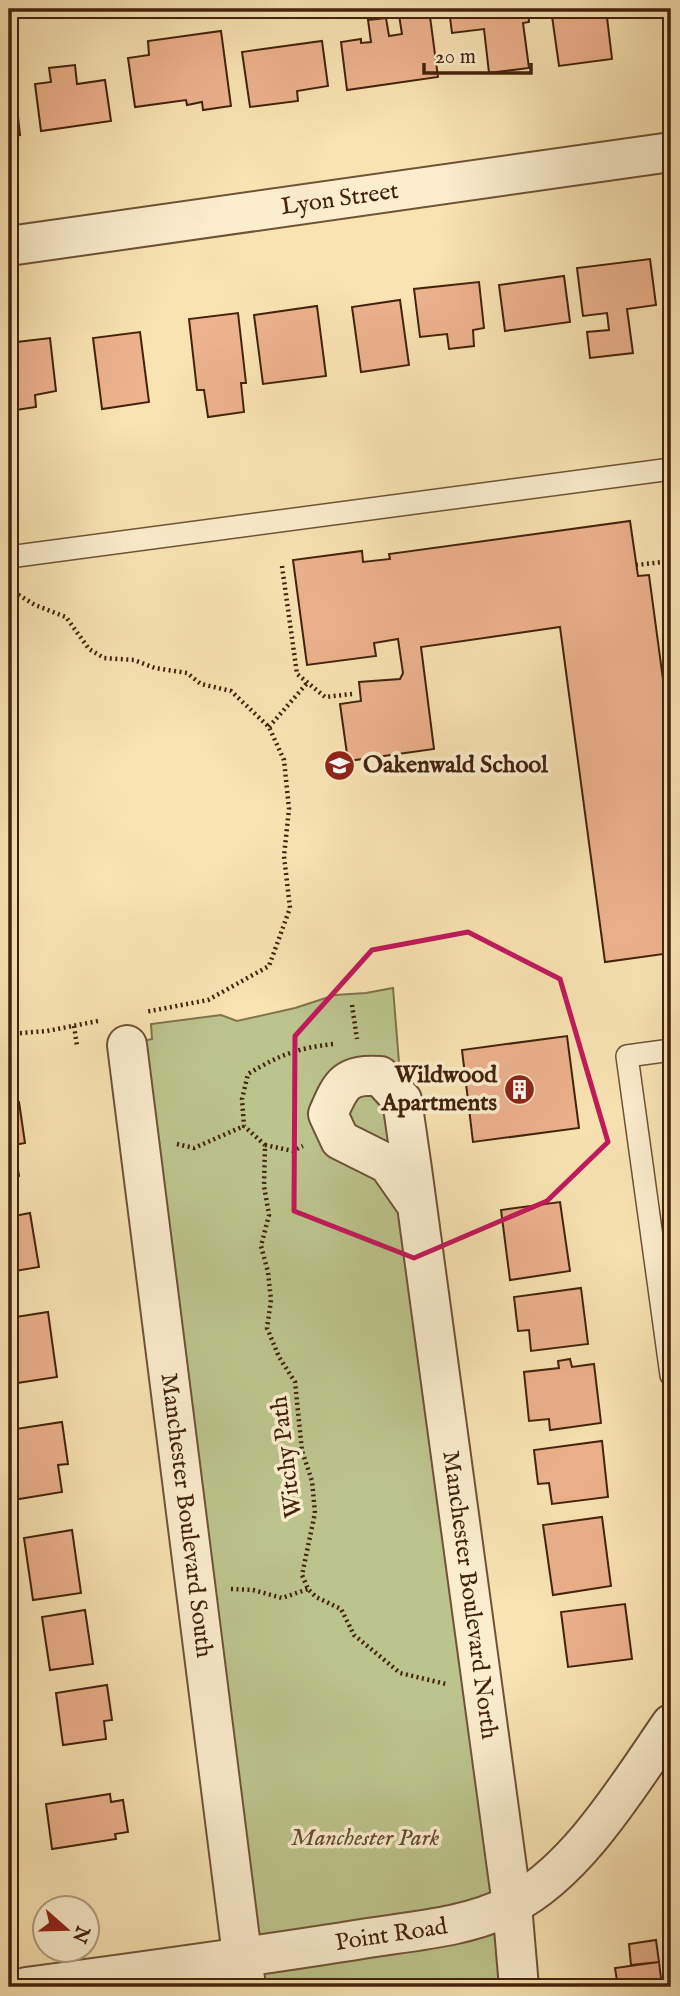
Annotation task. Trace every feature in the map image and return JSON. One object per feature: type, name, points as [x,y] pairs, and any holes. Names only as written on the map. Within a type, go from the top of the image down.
[{"type":"street","name":"Lyon Street","points":[[9,246],[671,152]]},
{"type":"street","name":"Manchester Boulevard South","points":[[121,1026],[139,1138],[245,1973]]},
{"type":"street","name":"Manchester Boulevard North","points":[[416,1204],[512,1905],[519,1987]]},
{"type":"street","name":"Point Road","points":[[26,1987],[245,1973],[468,1921],[512,1905],[550,1878],[594,1834],[671,1724]]},
{"type":"lane","points":[[9,557],[671,469]]},
{"type":"lane","points":[[671,1050],[627,1056],[671,1375]]},
{"type":"path","points":[[636,565],[671,561]]},
{"type":"path","points":[[282,566],[297,674],[325,696],[352,694]]},
{"type":"path","points":[[9,589],[35,605],[66,617],[89,649],[104,658],[134,660],[155,668],[187,673],[201,684],[230,691],[269,727],[284,760],[289,809],[284,856],[290,908],[269,966],[208,1000],[121,1026],[74,1026],[9,1034]]},
{"type":"path","points":[[269,727],[307,682]]},
{"type":"path","points":[[74,1026],[77,1046]]},
{"type":"path","points":[[310,1143],[293,1151],[265,1145],[244,1126],[242,1099],[248,1074],[276,1056],[311,1046],[357,1042]]},
{"type":"path","points":[[139,1138],[157,1136],[194,1148],[244,1126]]},
{"type":"path","name":"Witchy Path","points":[[265,1145],[264,1186],[269,1216],[261,1246],[268,1272],[271,1300],[267,1328],[279,1357],[295,1382],[302,1451],[312,1481],[314,1513],[302,1576],[308,1589]]},
{"type":"path","points":[[196,1591],[253,1590],[282,1598],[308,1589],[316,1597],[341,1609],[354,1635],[400,1673],[460,1687],[482,1684]]},
{"type":"highlighted area","points":[[468,932],[560,979],[608,1142],[547,1201],[414,1258],[294,1211],[295,1036],[372,950]]},
{"type":"green space","name":"Manchester Park","points":[[393,988],[402,1100],[519,1987],[246,1987],[127,1045],[152,1039],[151,1024],[221,1015],[237,1021],[295,1008],[335,995]]},
{"type":"building","points":[[408,9],[429,9],[438,77],[347,90],[341,42],[361,39],[361,43],[371,42],[368,20],[386,18],[389,36],[402,34],[399,15],[408,14]]},
{"type":"building","points":[[449,9],[528,9],[529,22],[523,23],[529,68],[489,73],[484,29],[452,33]]},
{"type":"building","points":[[551,9],[606,9],[612,59],[559,66]]},
{"type":"building","points":[[221,31],[231,106],[203,110],[202,102],[187,105],[186,100],[135,107],[128,58],[149,55],[148,41]]},
{"type":"building","points":[[322,41],[328,86],[297,91],[298,101],[250,107],[242,52]]},
{"type":"building","points":[[9,61],[12,61],[20,135],[9,136]]},
{"type":"building","points":[[75,65],[77,84],[105,80],[111,121],[41,131],[35,84],[51,82],[49,68]]},
{"type":"building","points":[[650,259],[656,305],[627,309],[633,353],[590,358],[587,332],[609,330],[607,313],[583,316],[577,268]]},
{"type":"building","points":[[564,276],[570,322],[505,331],[499,285]]},
{"type":"building","points":[[479,282],[484,328],[473,330],[474,346],[449,349],[447,334],[420,337],[414,289]]},
{"type":"building","points":[[400,300],[409,365],[361,372],[352,307]]},
{"type":"building","points":[[317,306],[326,376],[263,384],[254,315]]},
{"type":"building","points":[[238,313],[246,383],[241,383],[244,412],[208,417],[204,390],[197,390],[189,319]]},
{"type":"building","points":[[140,332],[149,402],[102,409],[93,338]]},
{"type":"building","points":[[50,338],[56,391],[35,395],[36,407],[9,411],[9,343]]},
{"type":"building","points":[[630,521],[638,576],[649,575],[671,739],[671,953],[605,962],[560,627],[421,647],[434,749],[348,761],[340,704],[361,701],[359,682],[400,679],[403,673],[398,639],[374,643],[376,656],[307,665],[293,560],[362,551],[363,562],[390,559],[389,554]]},
{"type":"building","name":"Wildwood Apartments","points":[[567,1036],[579,1128],[473,1142],[462,1050]]},
{"type":"building","points":[[19,1102],[25,1143],[14,1145],[19,1176],[9,1178],[9,1103]]},
{"type":"building","points":[[560,1202],[570,1271],[510,1280],[501,1210]]},
{"type":"building","points":[[30,1213],[39,1267],[9,1272],[9,1217]]},
{"type":"building","points":[[581,1288],[588,1344],[531,1351],[529,1330],[518,1331],[514,1297]]},
{"type":"building","points":[[48,1312],[57,1377],[11,1384],[9,1388],[9,1318]]},
{"type":"building","points":[[570,1359],[572,1367],[594,1364],[601,1423],[550,1430],[549,1419],[529,1421],[524,1372],[559,1368],[558,1361]]},
{"type":"building","points":[[62,1422],[68,1464],[58,1465],[62,1492],[13,1500],[9,1469],[9,1430]]},
{"type":"building","points":[[602,1441],[608,1497],[552,1504],[549,1483],[538,1484],[534,1450]]},
{"type":"building","points":[[602,1517],[611,1586],[553,1595],[543,1525]]},
{"type":"building","points":[[72,1530],[81,1593],[33,1600],[24,1538]]},
{"type":"building","points":[[625,1604],[632,1659],[568,1667],[561,1612]]},
{"type":"building","points":[[85,1610],[93,1664],[50,1670],[42,1617]]},
{"type":"building","points":[[107,1685],[112,1720],[104,1721],[106,1739],[63,1745],[56,1693]]},
{"type":"building","points":[[110,1794],[111,1802],[123,1800],[128,1832],[115,1834],[116,1839],[52,1849],[46,1804]]},
{"type":"building","points":[[656,1940],[659,1962],[631,1965],[629,1944]]},
{"type":"building","points":[[659,1962],[662,1987],[618,1987],[615,1968]]},
{"type":"place","name":"Oakenwald School","points":[[340,765]]},
{"type":"place","name":"Wildwood Apartments","points":[[520,1089]]}]
